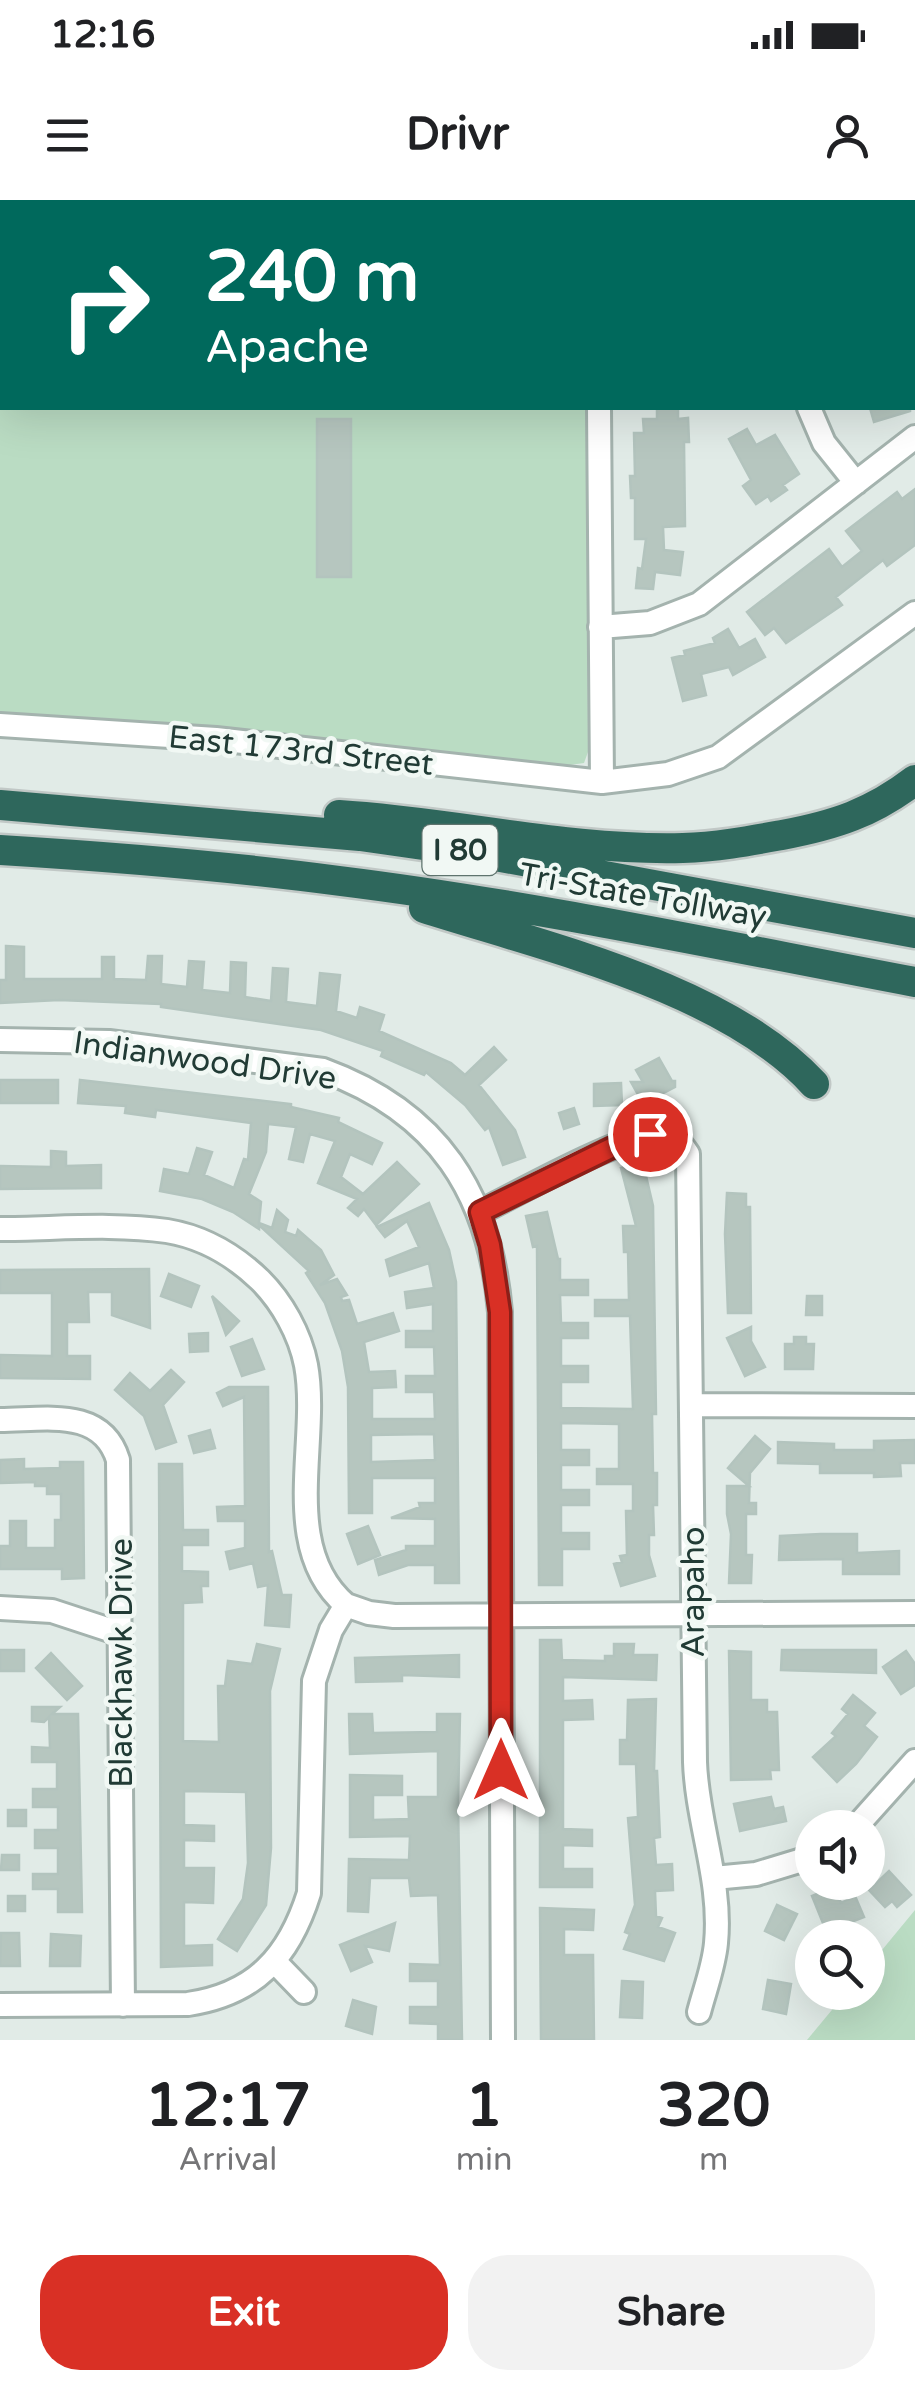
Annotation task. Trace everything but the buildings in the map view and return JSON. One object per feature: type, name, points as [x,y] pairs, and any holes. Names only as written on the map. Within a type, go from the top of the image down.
[{"type":"highway","points":[[160,816],[261,810],[386,818],[610,846],[684,848],[725,846],[834,825],[888,801],[915,780]]},
{"type":"highway","name":"Tri-State Tollway","points":[[0,804],[360,836],[479,853],[915,933]]},
{"type":"highway","name":"Tri-State Tollway","points":[[0,850],[131,858],[340,880],[538,910],[915,982]]},
{"type":"highway","points":[[340,880],[629,973],[755,1032],[814,1084]]},
{"type":"street","points":[[599,410],[602,782]]},
{"type":"street","points":[[810,410],[824,442],[856,483]]},
{"type":"street","points":[[600,627],[650,623],[699,604],[915,437]]},
{"type":"street","name":"East 173rd Street","points":[[0,724],[216,739],[602,782],[668,774],[718,757],[915,613]]},
{"type":"street","name":"Indianwood Drive","points":[[0,1040],[109,1042],[323,1070],[379,1094],[415,1121],[449,1158],[480,1212],[490,1245],[500,1312],[503,2040]]},
{"type":"street","name":"Arapaho","points":[[480,1212],[611,1148],[650,1134],[675,1139],[688,1154],[696,1791],[714,1878],[716,1943],[699,2012]]},
{"type":"street","points":[[0,1230],[168,1232],[220,1249],[267,1286],[287,1314],[306,1365],[309,1538],[327,1584],[346,1605],[394,1616],[915,1613]]},
{"type":"street","points":[[692,1405],[915,1406]]},
{"type":"street","name":"Blackhawk Drive","points":[[0,1420],[80,1422],[94,1426],[114,1444],[118,1460],[123,2005]]},
{"type":"street","points":[[0,2005],[188,2004],[214,2000],[239,1991],[275,1962],[301,1919],[309,1893],[314,1680],[331,1630],[346,1605]]},
{"type":"street","points":[[0,1608],[52,1611],[119,1634]]},
{"type":"street","points":[[871,1810],[915,1762]]},
{"type":"street","points":[[714,1878],[756,1874],[795,1862]]},
{"type":"street","points":[[275,1962],[304,1992]]},
{"type":"green space","points":[[0,410],[587,410],[588,752],[584,763],[570,765],[148,724],[0,716]]},
{"type":"green space","points":[[915,1910],[915,2040],[807,2040],[832,2010],[885,2010],[885,1946]]},
{"type":"route","points":[[501,1770],[500,1312],[497,1280],[480,1212],[611,1148],[650,1134]]}]
